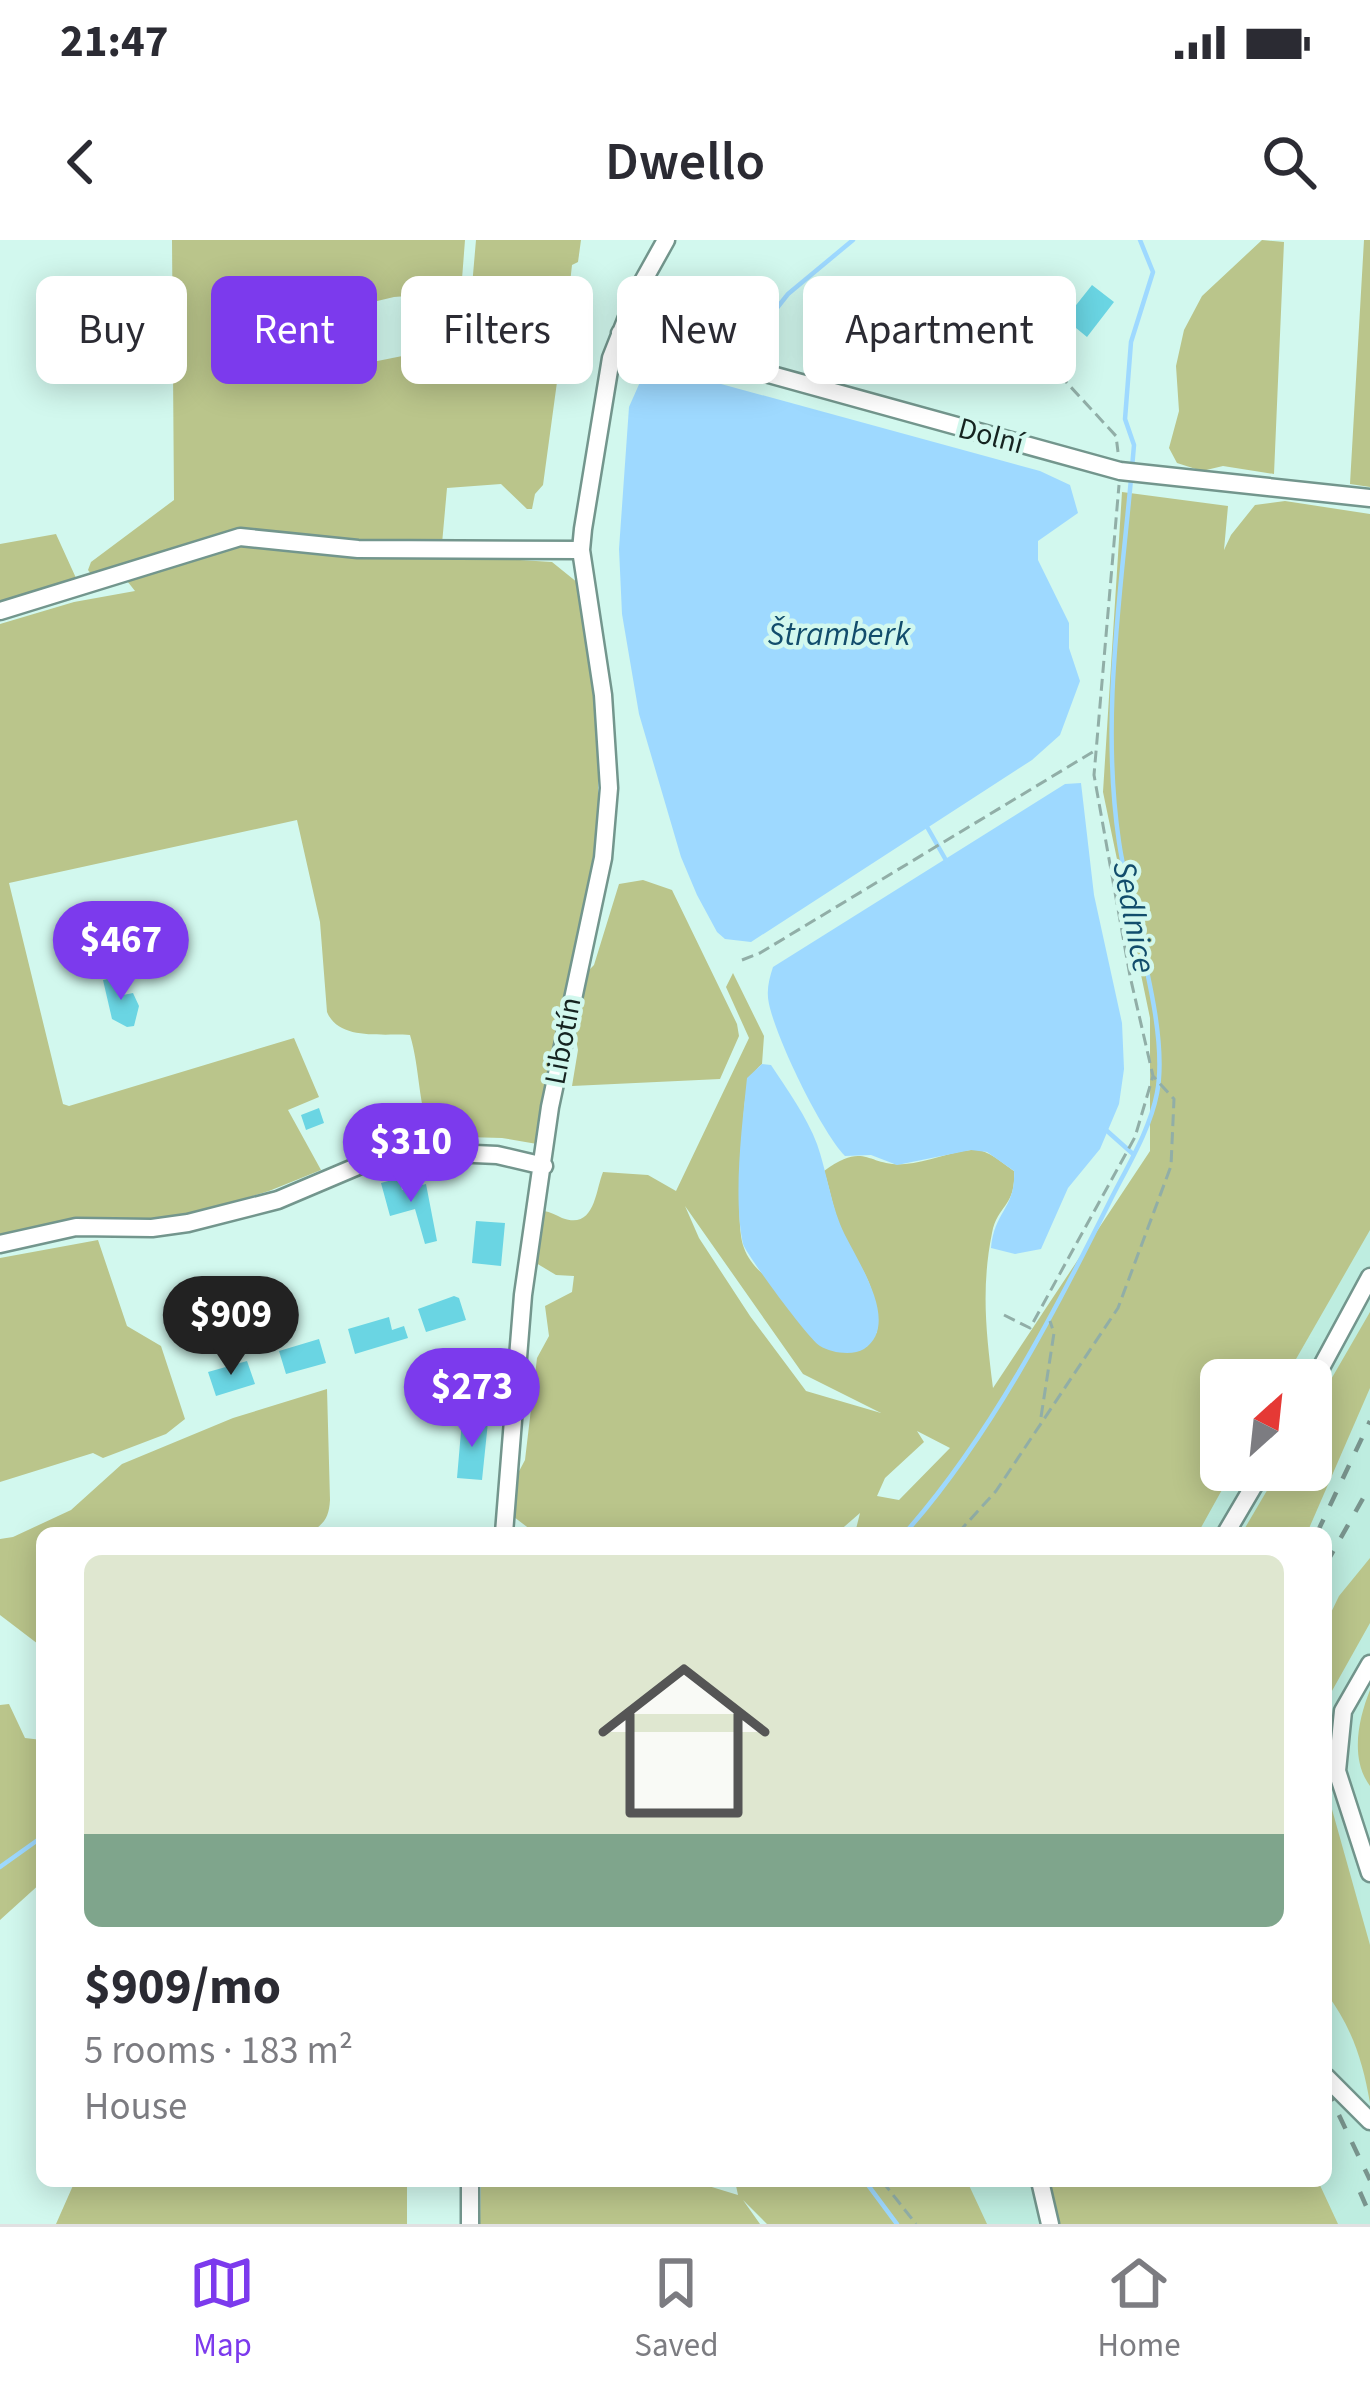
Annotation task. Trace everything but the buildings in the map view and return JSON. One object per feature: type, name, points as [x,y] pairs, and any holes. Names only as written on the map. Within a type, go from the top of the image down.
[{"type":"street","name":"Libotín","points":[[648,276],[666,240]]},
{"type":"street","name":"Libotín","points":[[504,1527],[523,1295],[550,1107],[603,858],[609,788],[603,695],[581,550],[617,341]]},
{"type":"street","name":"Dolní","points":[[779,377],[1120,471],[1370,499]]},
{"type":"street","points":[[0,611],[240,537],[358,549],[581,550]]},
{"type":"street","points":[[0,1244],[76,1227],[152,1228],[188,1223],[278,1200],[377,1158],[429,1152],[496,1155],[544,1166]]},
{"type":"street","points":[[1326,1359],[1370,1277]]},
{"type":"street","points":[[1230,1527],[1251,1491]]},
{"type":"street","points":[[1370,1664],[1343,1711],[1337,1771],[1370,1873]]},
{"type":"street","points":[[1332,2083],[1370,2121]]},
{"type":"street","points":[[470,2187],[470,2224]]},
{"type":"street","points":[[1041,2187],[1050,2224]]},
{"type":"path","points":[[963,1527],[995,1491],[1118,1308],[1171,1166],[1174,1099],[1156,1080],[1130,976],[1094,775],[1120,471],[1116,436],[1067,384]]},
{"type":"path","points":[[742,960],[1096,750]]},
{"type":"path","points":[[1004,1315],[1030,1328],[1135,1137],[1156,1080]]},
{"type":"path","points":[[1039,1425],[1050,1378],[1054,1333],[1050,1321]]},
{"type":"path","points":[[887,2187],[916,2224]]},
{"type":"shaded area","points":[[1370,968],[1370,2224],[946,2224],[921,2187],[1332,2187],[1332,1527],[1136,1527],[1200,1373],[1200,1491],[1332,1491],[1332,1359],[1206,1359]]},
{"type":"green space","points":[[172,240],[465,240],[462,276],[401,276],[401,296],[377,301],[377,276],[211,276],[211,384],[377,384],[377,361],[401,356],[401,384],[557,384],[543,485],[532,509],[501,484],[447,488],[441,555],[552,562],[578,583],[598,711],[598,831],[537,1144],[431,1136],[410,1035],[362,1034],[333,1021],[327,1012],[320,922],[297,820],[9,883],[63,1104],[294,1038],[319,1097],[288,1110],[321,1170],[200,1212],[139,1222],[75,1220],[0,1235],[0,624],[74,602],[135,591],[120,572],[91,574],[88,570],[91,562],[174,500],[173,384],[187,384],[187,276],[172,276]]},
{"type":"green space","points":[[476,240],[581,240],[578,262],[572,265],[571,276],[473,276]]},
{"type":"green space","points":[[1262,240],[1284,242],[1274,474],[1223,466],[1202,471],[1177,463],[1169,448],[1179,411],[1176,366],[1184,330],[1202,296]]},
{"type":"green space","points":[[1364,240],[1370,240],[1370,487],[1350,484]]},
{"type":"green space","points":[[1122,492],[1228,506],[1224,550],[1255,505],[1285,501],[1370,514],[1370,1230],[1296,1359],[1200,1359],[1200,1491],[1221,1491],[1201,1527],[856,1527],[860,1513],[844,1527],[527,1527],[514,1517],[516,1477],[525,1460],[537,1358],[549,1336],[545,1306],[572,1292],[574,1276],[556,1275],[536,1263],[544,1211],[581,1219],[592,1207],[603,1172],[648,1175],[676,1191],[749,1038],[726,987],[733,973],[764,1036],[762,1064],[746,1096],[739,1209],[741,1238],[752,1263],[782,1289],[877,1333],[870,1286],[840,1226],[824,1171],[858,1156],[905,1164],[971,1150],[988,1154],[1014,1171],[1010,1199],[992,1233],[987,1273],[993,1388],[1150,1151],[1150,1018],[1103,792]],"holes":[[[685,1206],[803,1374],[881,1413],[806,1391],[750,1316],[699,1238]],[[917,1431],[950,1448],[899,1500],[877,1496],[885,1478],[924,1442]]]},
{"type":"green space","points":[[56,534],[76,578],[0,605],[0,544]]},
{"type":"green space","points":[[643,880],[672,890],[739,1036],[720,1079],[572,1086],[578,1050],[572,1018],[585,974],[594,965],[619,884]]},
{"type":"green space","points":[[98,1240],[127,1326],[161,1346],[185,1419],[166,1434],[103,1458],[93,1453],[0,1482],[0,1258]]},
{"type":"green space","points":[[1370,1312],[1370,1388],[1332,1475],[1332,1378]]},
{"type":"green space","points":[[327,1389],[329,1506],[319,1526],[36,1527],[36,1642],[0,1615],[0,1539],[71,1510],[122,1464],[233,1418]]},
{"type":"green space","points":[[1267,1491],[1325,1491],[1310,1527],[1246,1527]]},
{"type":"green space","points":[[1370,1558],[1370,1623],[1332,1691],[1332,1611]]},
{"type":"green space","points":[[1370,1690],[1370,1786],[1360,1764],[1358,1739]]},
{"type":"green space","points":[[9,1704],[25,1738],[36,1739],[36,1887],[0,1920],[0,1705]]},
{"type":"green space","points":[[1332,1809],[1370,1945],[1370,2103],[1343,2019],[1332,2002]]},
{"type":"green space","points":[[72,2187],[407,2187],[407,2224],[56,2224]]},
{"type":"green space","points":[[481,2187],[712,2187],[738,2195],[736,2187],[970,2187],[987,2224],[767,2224],[743,2200],[760,2224],[480,2224]]},
{"type":"green space","points":[[1051,2187],[1321,2187],[1338,2224],[1059,2224]]},
{"type":"water","name":"Štramberk","points":[[639,384],[721,384],[1040,471],[1070,485],[1078,513],[1038,541],[1038,560],[1069,623],[1069,648],[1080,681],[1060,735],[1032,760],[751,942],[725,939],[697,895],[681,857],[639,714],[622,614],[619,549],[629,407]]},
{"type":"water","points":[[1081,783],[1094,895],[1122,1023],[1124,1069],[1119,1104],[1100,1149],[1068,1188],[1041,1249],[1015,1254],[991,1248],[1012,1193],[1014,1171],[987,1152],[971,1150],[897,1165],[871,1155],[845,1156],[790,1061],[769,1004],[768,985],[773,967],[1065,784]]},
{"type":"water","points":[[762,1064],[771,1065],[808,1124],[840,1224],[871,1287],[879,1322],[875,1337],[859,1351],[836,1352],[814,1340],[743,1244],[739,1183],[747,1078]]},
{"type":"waterway","points":[[779,305],[853,240]]},
{"type":"waterway","name":"Sedlnice","points":[[1132,468],[1134,445],[1125,419],[1131,342],[1153,272],[1140,240]]},
{"type":"waterway","name":"Sedlnice","points":[[910,1527],[964,1458],[1018,1374],[1137,1148],[1157,1093],[1158,1036],[1119,842],[1112,751],[1114,660],[1131,479]]},
{"type":"waterway","points":[[926,825],[947,862]]},
{"type":"waterway","points":[[1106,1130],[1133,1154]]},
{"type":"waterway","points":[[0,1867],[36,1841]]},
{"type":"waterway","name":"Sedlnice","points":[[869,2187],[897,2224]]},
{"type":"railway","points":[[1320,1527],[1370,1421]]},
{"type":"railway","points":[[1332,1553],[1370,1486]]},
{"type":"railway","points":[[1332,2101],[1370,2180]]},
{"type":"railway","points":[[1360,2192],[1370,2215]]}]
